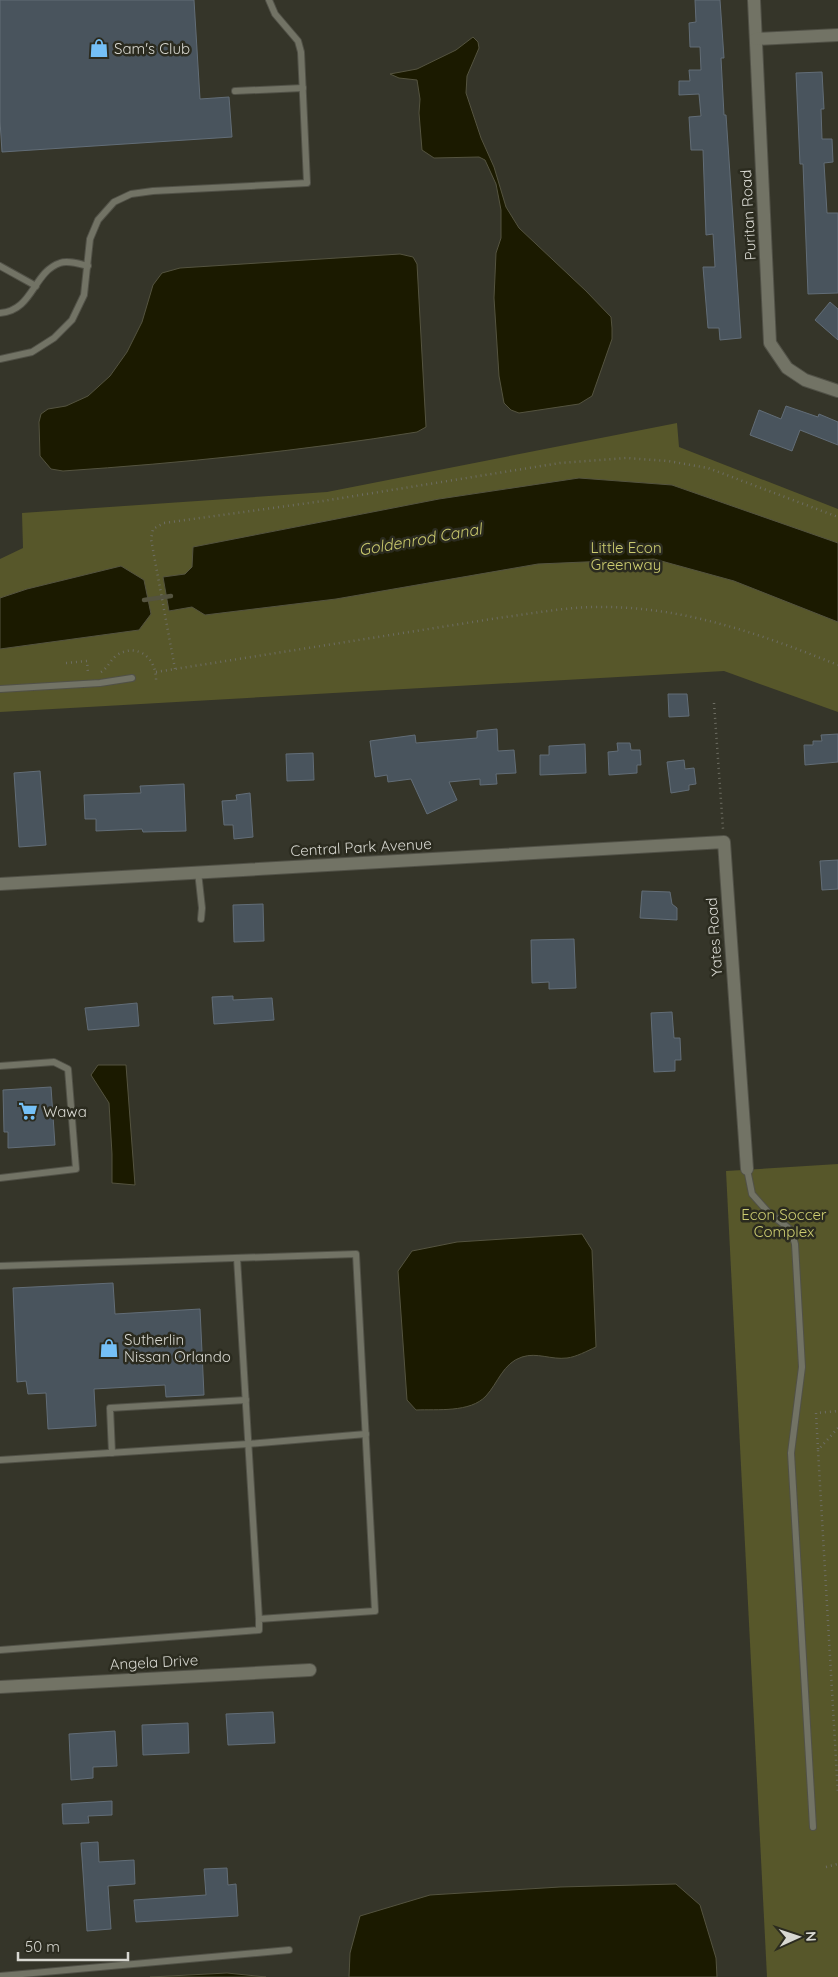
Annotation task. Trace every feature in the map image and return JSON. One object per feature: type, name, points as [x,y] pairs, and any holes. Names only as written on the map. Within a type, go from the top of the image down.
[{"type":"street","name":"Puritan Road","points":[[754,0],[770,343],[786,368],[805,380],[838,391]]},
{"type":"street","points":[[756,40],[838,35]]},
{"type":"street","name":"Central Park Avenue","points":[[0,884],[724,842]]},
{"type":"street","name":"Yates Road","points":[[724,842],[747,1169]]},
{"type":"street","name":"Angela Drive","points":[[0,1687],[310,1670]]},
{"type":"lane","points":[[0,359],[32,352],[54,338],[72,320],[84,295],[90,240],[98,220],[114,202],[131,194],[154,191],[306,183],[301,52],[298,41],[275,14],[269,0]]},
{"type":"lane","points":[[235,92],[303,88]]},
{"type":"lane","points":[[0,313],[22,305],[47,272],[60,263],[88,266]]},
{"type":"lane","points":[[0,266],[36,286]]},
{"type":"lane","points":[[0,689],[100,683],[132,678]]},
{"type":"lane","points":[[198,872],[202,908],[201,919]]},
{"type":"lane","points":[[0,1066],[54,1062],[68,1069],[76,1170],[0,1178]]},
{"type":"lane","points":[[747,1169],[752,1194],[768,1212],[791,1230],[795,1244],[802,1367],[791,1453],[813,1827]]},
{"type":"lane","points":[[0,1266],[356,1254],[375,1611],[259,1619]]},
{"type":"lane","points":[[0,1650],[259,1630],[237,1258]]},
{"type":"lane","points":[[112,1453],[110,1408],[246,1400]]},
{"type":"lane","points":[[0,1460],[248,1444],[366,1434]]},
{"type":"lane","points":[[0,1976],[288,1950]]},
{"type":"path","points":[[175,669],[152,545],[152,534],[155,526],[164,523],[287,507],[583,460],[635,458],[688,464],[722,472],[838,517]]},
{"type":"path","points":[[156,672],[498,618],[554,610],[594,607],[623,608],[698,617],[760,634],[838,665]]},
{"type":"path","points":[[98,673],[105,670],[118,654],[133,651],[141,653],[154,665],[156,681]]},
{"type":"path","points":[[66,662],[87,661],[88,674],[94,673]]},
{"type":"path","points":[[714,703],[724,842]]},
{"type":"path","points":[[838,1411],[816,1412],[838,1794]]},
{"type":"path","points":[[818,1450],[838,1428]]},
{"type":"path","points":[[826,1867],[838,1864]]},
{"type":"green space","name":"Little Econ Greenway","points":[[677,423],[679,447],[838,509],[838,712],[724,671],[0,712],[0,559],[23,548],[22,513],[327,492]]},
{"type":"green space","name":"Econ Soccer Complex","points":[[838,1164],[838,1977],[767,1977],[726,1171]]},
{"type":"water","points":[[473,37],[478,42],[479,48],[467,76],[466,93],[481,138],[494,167],[506,207],[519,228],[611,317],[612,339],[592,396],[579,404],[519,413],[511,410],[504,403],[499,376],[494,298],[496,253],[501,238],[501,210],[496,184],[485,160],[479,157],[434,158],[422,150],[419,113],[420,99],[417,80],[399,78],[390,74],[417,69],[456,50]]},
{"type":"water","points":[[400,254],[413,257],[417,264],[426,427],[417,432],[329,445],[241,456],[108,468],[63,471],[51,469],[40,456],[39,422],[41,414],[48,409],[66,406],[88,396],[110,376],[127,352],[142,322],[153,285],[162,273],[180,268]]},
{"type":"water","points":[[579,478],[672,485],[838,543],[838,622],[734,581],[654,559],[538,564],[336,599],[205,615],[192,607],[169,611],[163,577],[185,574],[192,567],[193,547],[439,499]]},
{"type":"water","points":[[121,566],[144,580],[151,614],[139,630],[0,649],[0,598],[27,589]]},
{"type":"water","points":[[98,1065],[126,1065],[135,1185],[112,1183],[109,1103],[91,1075]]},
{"type":"water","points":[[582,1234],[592,1250],[596,1347],[567,1358],[533,1355],[522,1357],[515,1360],[505,1369],[486,1396],[471,1405],[453,1409],[416,1410],[407,1400],[398,1271],[412,1251],[457,1242]]},
{"type":"water","points":[[676,1884],[700,1905],[716,1958],[717,1977],[349,1977],[350,1953],[360,1916],[430,1895],[560,1887]]},
{"type":"water","points":[[227,1973],[266,1977],[150,1977]]},
{"type":"building","name":"Sam's Club","points":[[0,0],[194,0],[200,99],[229,97],[232,137],[2,152],[0,121]]},
{"type":"building","points":[[695,0],[720,0],[724,58],[721,58],[724,115],[726,115],[741,338],[720,340],[719,328],[708,328],[703,267],[715,267],[713,234],[706,235],[703,150],[691,150],[689,117],[701,116],[699,94],[679,95],[679,81],[690,81],[689,70],[701,70],[700,47],[690,47],[689,23],[696,22]]},
{"type":"building","points":[[822,72],[824,109],[821,109],[822,139],[832,139],[833,162],[824,163],[827,213],[838,213],[838,293],[808,294],[803,164],[800,164],[796,73]]},
{"type":"building","points":[[830,302],[838,309],[838,340],[815,320]]},
{"type":"building","points":[[786,406],[818,417],[819,414],[838,422],[838,445],[800,430],[792,451],[750,435],[759,410],[781,419]]},
{"type":"building","points":[[668,694],[687,694],[689,716],[669,717]]},
{"type":"building","points":[[497,729],[498,751],[514,750],[516,773],[496,774],[497,784],[480,785],[480,779],[449,782],[457,800],[427,814],[411,779],[388,782],[387,775],[375,777],[370,741],[415,735],[416,743],[477,738],[477,731]]},
{"type":"building","points":[[838,734],[838,762],[805,765],[804,745],[813,745],[813,741],[822,741],[821,735]]},
{"type":"building","points":[[617,743],[630,743],[631,750],[640,750],[641,765],[637,765],[637,773],[609,775],[608,752],[618,751]]},
{"type":"building","points":[[585,744],[586,773],[540,775],[540,755],[549,755],[549,746]]},
{"type":"building","points":[[313,753],[314,780],[287,781],[286,754]]},
{"type":"building","points":[[684,760],[685,769],[694,768],[696,784],[689,785],[689,790],[671,793],[667,762]]},
{"type":"building","points":[[40,771],[46,845],[19,847],[14,773]]},
{"type":"building","points":[[184,784],[186,831],[143,832],[142,829],[96,831],[96,819],[85,819],[84,795],[141,793],[140,786]]},
{"type":"building","points":[[250,793],[253,837],[234,839],[233,825],[224,825],[222,801],[237,800],[236,795]]},
{"type":"building","points":[[838,860],[838,889],[822,890],[820,861]]},
{"type":"building","points":[[642,891],[670,892],[672,904],[677,908],[677,920],[640,918]]},
{"type":"building","points":[[263,904],[264,941],[234,942],[233,905]]},
{"type":"building","points":[[574,939],[576,988],[549,989],[549,982],[532,983],[531,940]]},
{"type":"building","points":[[233,996],[233,1000],[272,998],[274,1020],[214,1024],[212,997]]},
{"type":"building","points":[[137,1003],[139,1026],[88,1030],[85,1008]]},
{"type":"building","points":[[672,1012],[674,1038],[680,1038],[681,1060],[675,1060],[675,1071],[654,1072],[651,1013]]},
{"type":"building","name":"Wawa","points":[[51,1087],[55,1145],[8,1148],[8,1132],[4,1132],[3,1090]]},
{"type":"building","name":"Sutherlin Nissan Orlando","points":[[113,1283],[115,1314],[200,1309],[204,1395],[166,1397],[165,1385],[94,1389],[96,1426],[48,1429],[46,1393],[28,1394],[26,1381],[17,1382],[13,1288]]},
{"type":"building","points":[[273,1712],[275,1743],[228,1745],[226,1714]]},
{"type":"building","points":[[188,1723],[189,1753],[143,1755],[142,1725]]},
{"type":"building","points":[[115,1731],[117,1766],[93,1767],[93,1778],[71,1780],[69,1734]]},
{"type":"building","points":[[112,1801],[112,1815],[88,1816],[89,1823],[63,1824],[62,1804]]},
{"type":"building","points":[[98,1842],[99,1862],[134,1860],[135,1884],[108,1886],[111,1929],[87,1931],[81,1843]]},
{"type":"building","points":[[227,1868],[228,1885],[236,1884],[238,1916],[136,1922],[134,1900],[206,1895],[204,1869]]},
{"type":"waterway","name":"Goldenrod Canal","points":[[144,600],[171,596]]},
{"type":"place","name":"Sam's Club","points":[[99,48]]},
{"type":"place","name":"Wawa","points":[[28,1111]]},
{"type":"place","name":"Sutherlin Nissan Orlando","points":[[109,1348]]}]
